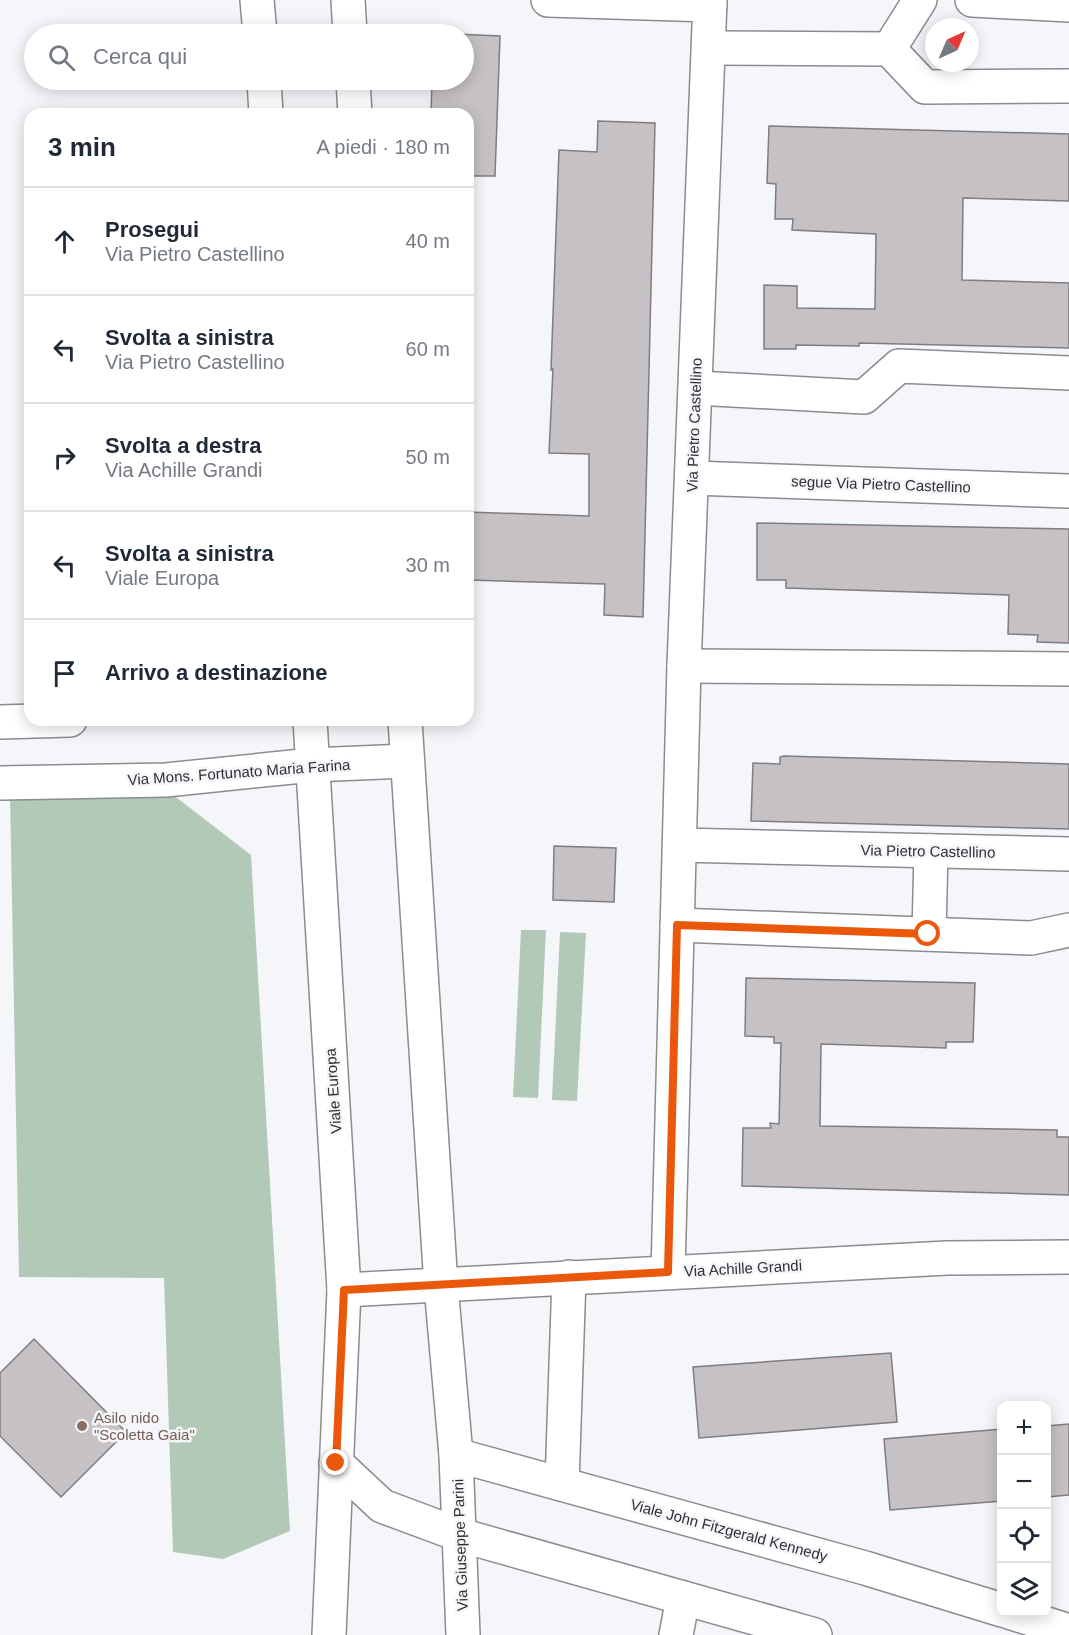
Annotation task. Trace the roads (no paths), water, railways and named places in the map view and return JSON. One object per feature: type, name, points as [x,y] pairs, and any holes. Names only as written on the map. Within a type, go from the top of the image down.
[{"type":"street","points":[[257,0],[259,24]]},
{"type":"street","points":[[348,0],[349,24]]},
{"type":"street","name":"Via Pietro Castellino","points":[[548,0],[710,2],[684,666],[668,1272]]},
{"type":"street","points":[[889,49],[920,0]]},
{"type":"street","points":[[972,0],[1069,5]]},
{"type":"street","points":[[710,48],[889,49],[925,87],[1069,86]]},
{"type":"street","points":[[265,90],[266,108]]},
{"type":"street","points":[[353,90],[354,108]]},
{"type":"street","points":[[696,388],[864,397],[899,366],[1069,373]]},
{"type":"street","name":"segue Via Pietro Castellino","points":[[692,478],[1069,491]]},
{"type":"street","points":[[684,666],[1069,669]]},
{"type":"street","points":[[0,722],[24,721]]},
{"type":"street","name":"Viale Europa","points":[[310,726],[344,1290],[336,1463]]},
{"type":"street","points":[[405,726],[441,1286],[456,1455]]},
{"type":"street","name":"Via Mons. Fortunato Maria Farina","points":[[0,783],[166,780],[312,765],[406,761]]},
{"type":"street","name":"Via Pietro Castellino","points":[[680,845],[1069,854]]},
{"type":"street","points":[[928,934],[931,851]]},
{"type":"street","points":[[677,925],[1032,938],[1069,930]]},
{"type":"street","name":"Via Achille Grandi","points":[[344,1290],[947,1258],[1069,1257]]},
{"type":"street","points":[[562,1484],[569,1277]]},
{"type":"street","name":"Viale John Fitzgerald Kennedy","points":[[456,1455],[865,1568],[997,1608]]},
{"type":"street","name":"Via Giuseppe Parini","points":[[456,1455],[463,1635]]},
{"type":"street","points":[[336,1463],[382,1506],[460,1535],[815,1635]]},
{"type":"street","points":[[329,1635],[336,1463]]},
{"type":"street","points":[[676,1635],[683,1598]]},
{"type":"street","points":[[1025,1617],[1069,1631]]},
{"type":"place","name":"Asilo nido \"Scoletta Gaia\"","points":[[82,1426]]}]
